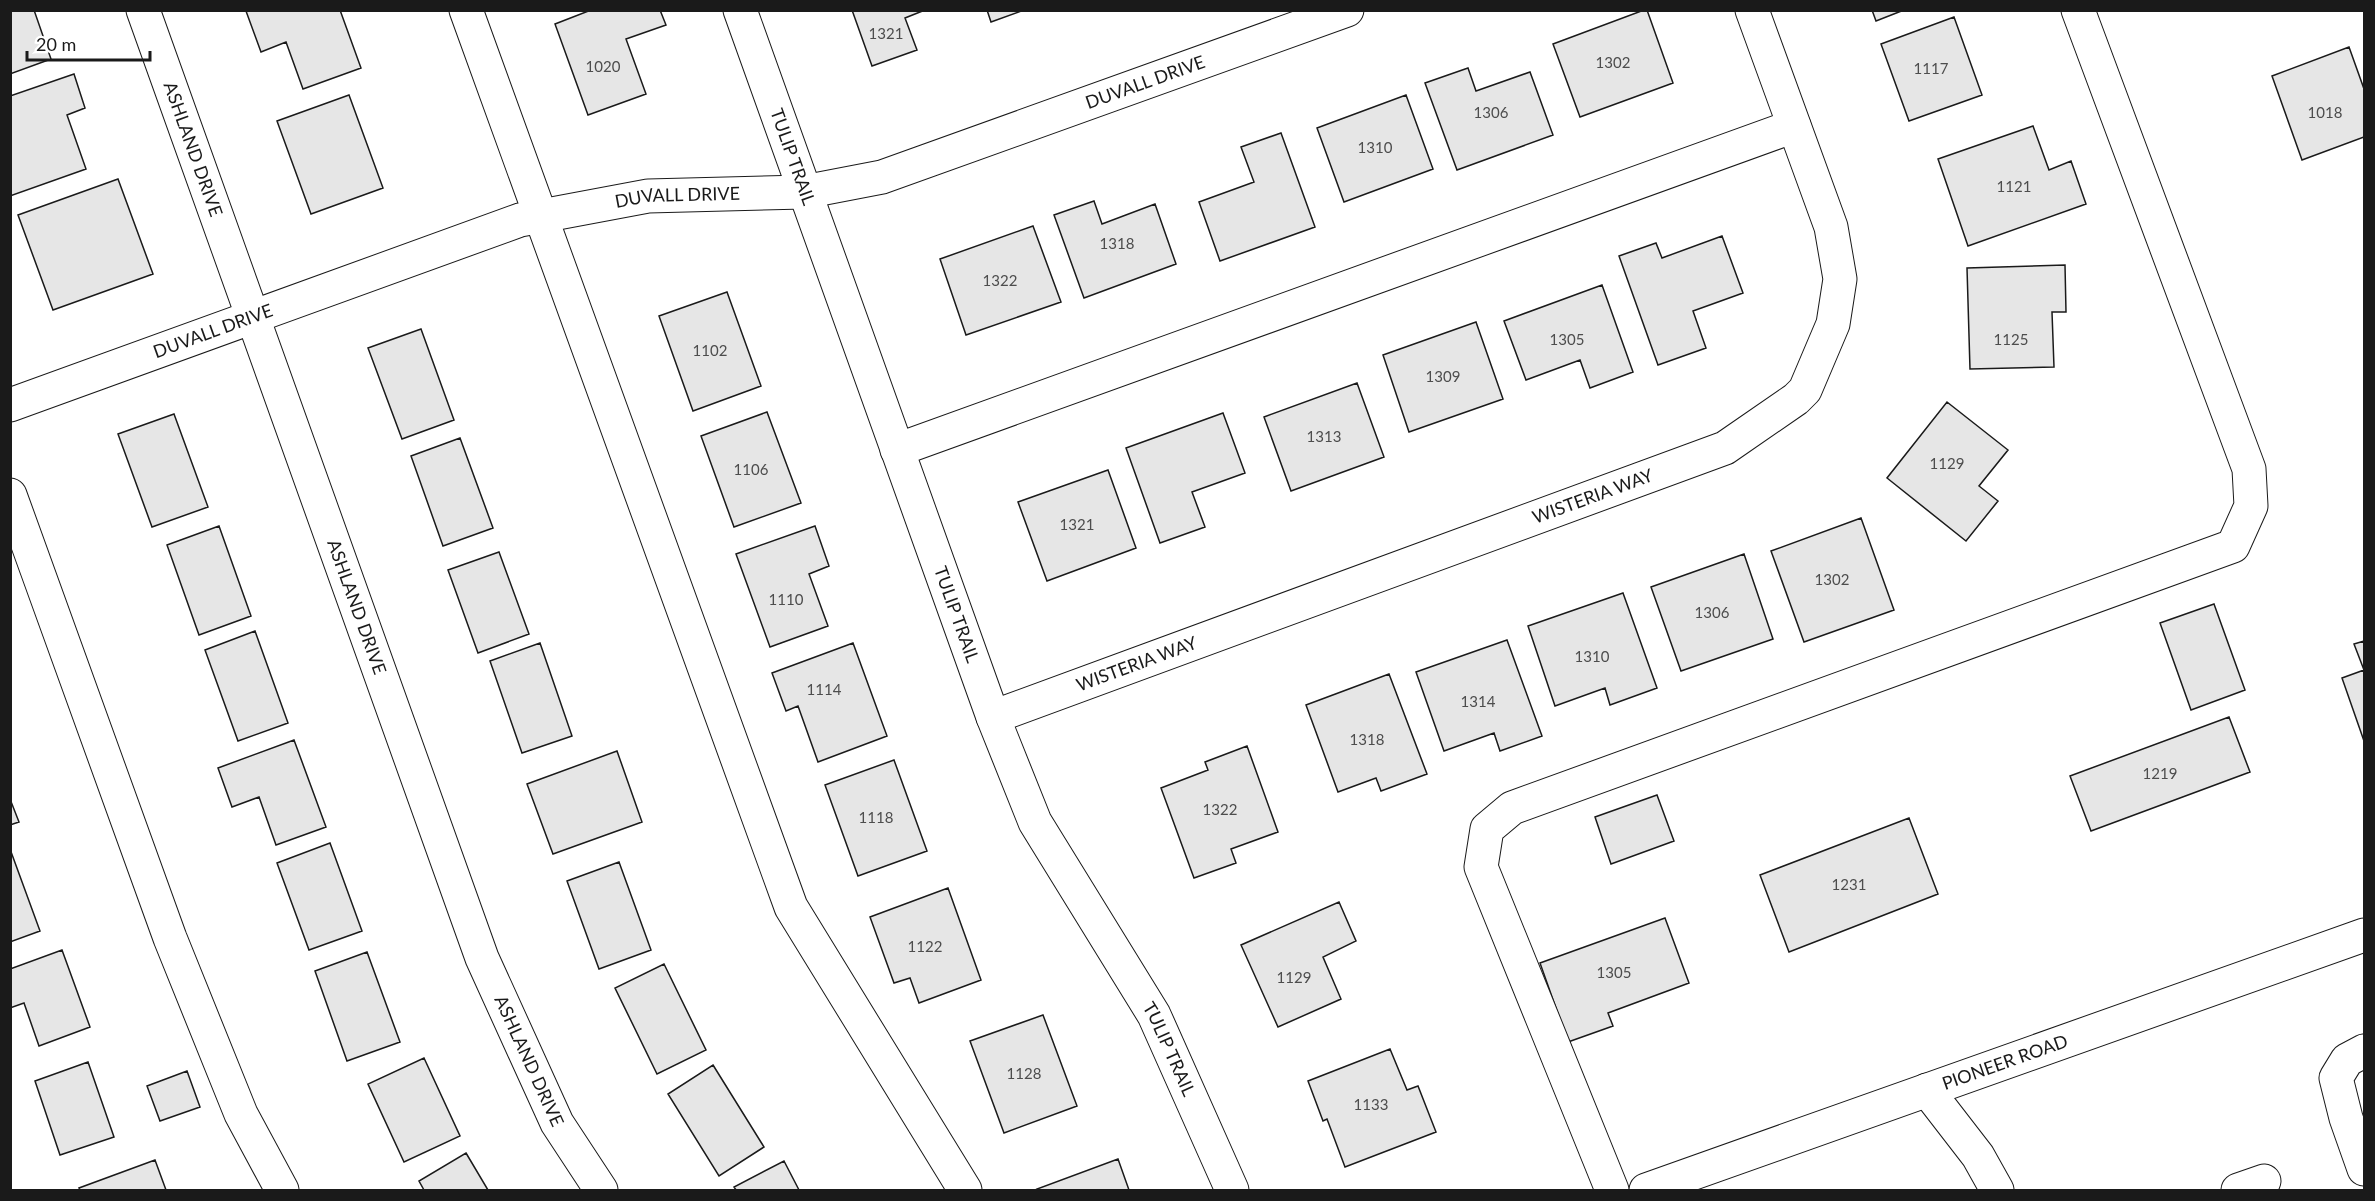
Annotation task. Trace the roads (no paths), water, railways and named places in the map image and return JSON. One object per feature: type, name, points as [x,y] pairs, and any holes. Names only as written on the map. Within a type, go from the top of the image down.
[{"type":"street","name":"ASHLAND DRIVE","points":[[143,10],[482,958],[557,1123],[601,1191]]},
{"type":"street","points":[[466,10],[791,907],[965,1191]]},
{"type":"street","name":"TULIP TRAIL","points":[[740,10],[993,717],[1035,822],[1154,1015],[1232,1191]]},
{"type":"street","name":"DUVALL DRIVE","points":[[10,405],[520,220],[648,196],[804,192],[882,177],[1347,10]]},
{"type":"street","name":"WISTERIA WAY","points":[[993,717],[1725,448],[1796,399],[1805,390],[1833,324],[1839,279],[1831,227],[1752,10]]},
{"type":"street","points":[[1612,1191],[1480,867],[1487,829],[1512,808],[2233,546],[2251,506],[2249,469],[2078,10]]},
{"type":"street","points":[[897,450],[1794,126]]},
{"type":"street","points":[[10,495],[170,938],[241,1114],[282,1191]]},
{"type":"street","name":"PIONEER ROAD","points":[[1646,1191],[2364,935]]},
{"type":"street","points":[[2364,1051],[2347,1060],[2336,1078],[2346,1118],[2364,1169]]},
{"type":"street","points":[[1927,1090],[1978,1156],[1997,1191]]}]
